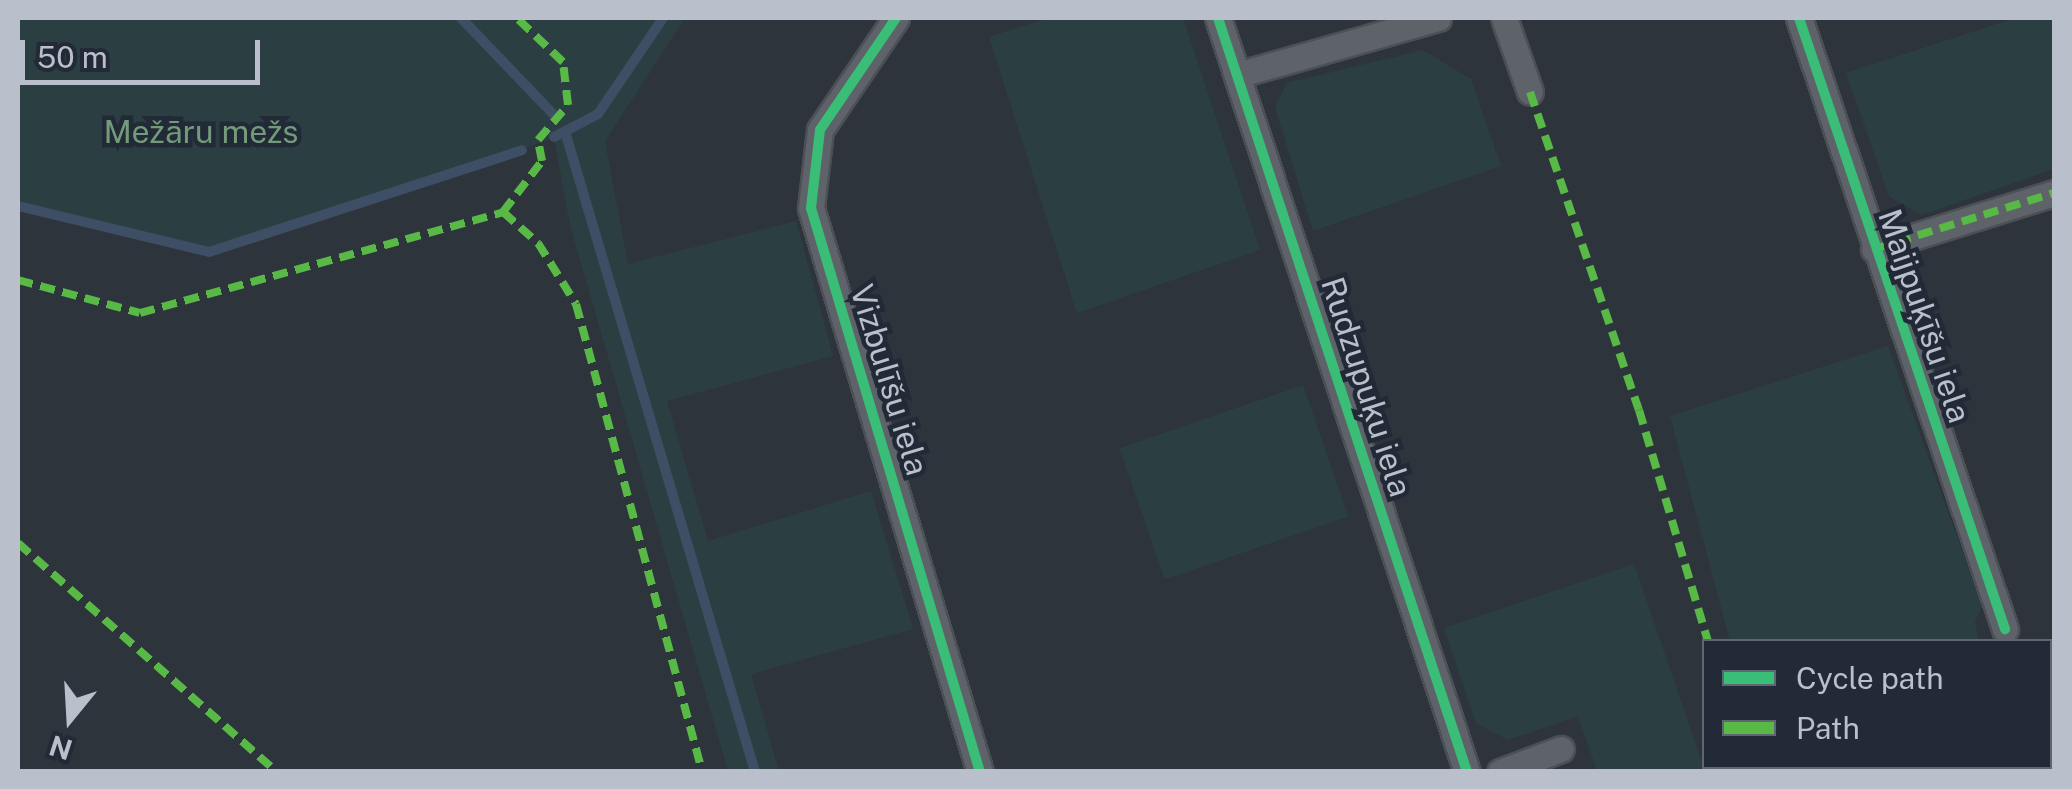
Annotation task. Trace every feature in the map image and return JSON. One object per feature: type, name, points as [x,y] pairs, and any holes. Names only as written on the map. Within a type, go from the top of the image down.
[{"type":"street","name":"Vizbulīšu iela","points":[[896,18],[820,130],[811,208],[980,772]]},
{"type":"street","name":"Rudzupuķu iela","points":[[1218,18],[1467,772]]},
{"type":"street","points":[[1237,75],[1438,18]]},
{"type":"street","points":[[1504,18],[1530,92]]},
{"type":"street","name":"Maijpuķīšu iela","points":[[1799,18],[2005,629]]},
{"type":"street","points":[[1874,249],[2054,193]]},
{"type":"street","points":[[1500,772],[1560,749]]},
{"type":"green space","name":"Mežāru mežs","points":[[18,18],[685,18],[605,141],[628,264],[796,221],[833,356],[667,401],[708,541],[871,491],[913,629],[751,674],[779,771],[728,771],[570,225],[554,138],[209,252],[18,206]]},
{"type":"green space","points":[[1048,18],[1183,18],[1260,250],[1077,313],[989,37]]},
{"type":"green space","points":[[2015,18],[2054,18],[2054,169],[1921,215],[1889,196],[1846,73]]},
{"type":"green space","points":[[1423,50],[1471,79],[1501,166],[1313,231],[1275,107],[1287,83]]},
{"type":"green space","points":[[1888,346],[1982,606],[1975,622],[1979,639],[1729,639],[1670,416]]},
{"type":"green space","points":[[1303,385],[1348,516],[1165,580],[1120,448]]},
{"type":"green space","points":[[1634,564],[1705,771],[1597,771],[1578,716],[1508,740],[1476,723],[1444,628]]},
{"type":"green space","points":[[2054,719],[2054,771],[1908,769],[2052,769]]},
{"type":"waterway","points":[[461,18],[556,117]]},
{"type":"waterway","points":[[554,137],[598,114],[663,18]]},
{"type":"waterway","points":[[566,135],[755,772]]},
{"type":"waterway","points":[[18,206],[209,252],[522,150]]},
{"type":"marked path","points":[[18,280],[140,313],[503,212],[542,161],[538,140],[568,105],[563,62],[517,18]]},
{"type":"marked path","points":[[1530,92],[1639,410],[1707,639]]},
{"type":"marked path","points":[[1874,249],[2054,193]]},
{"type":"marked path","points":[[503,212],[538,243],[576,304],[702,772]]},
{"type":"marked path","points":[[18,543],[277,772]]},
{"type":"cycle path","points":[[896,18],[820,130],[811,208],[980,772]]},
{"type":"cycle path","points":[[1218,18],[1467,772]]},
{"type":"cycle path","points":[[1799,18],[2005,629]]}]
